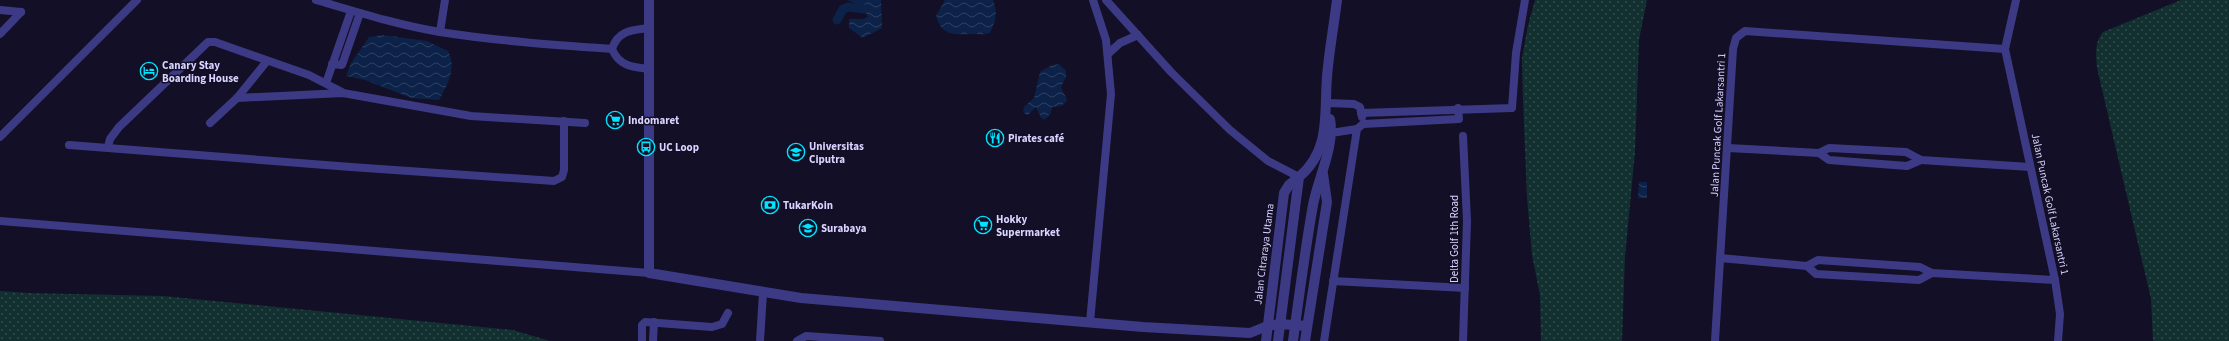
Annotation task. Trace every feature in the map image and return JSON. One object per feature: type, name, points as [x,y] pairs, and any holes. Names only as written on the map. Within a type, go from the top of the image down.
[{"type":"street","points":[[0,137],[137,0]]},
{"type":"street","points":[[316,0],[360,13],[440,32],[552,45],[612,48]]},
{"type":"street","points":[[440,32],[445,0]]},
{"type":"street","points":[[649,0],[649,273]]},
{"type":"street","points":[[1090,322],[1111,94],[1106,40],[1093,0]]},
{"type":"street","points":[[1106,0],[1172,72],[1230,130],[1268,161],[1299,177],[1278,341]]},
{"type":"street","name":"Jalan Citraraya Utama","points":[[1266,341],[1284,193],[1289,185],[1311,166],[1318,155],[1327,107],[1327,76],[1337,0]]},
{"type":"street","points":[[1361,113],[1458,108],[1512,108],[1516,53],[1525,0]]},
{"type":"street","name":"Jalan Puncak Golf Lakarsantri 1","points":[[2016,0],[2005,49],[2055,280],[2060,314],[2058,341]]},
{"type":"street","points":[[0,10],[21,12],[0,34]]},
{"type":"street","points":[[326,83],[351,10]]},
{"type":"street","points":[[332,64],[342,65],[360,13]]},
{"type":"street","points":[[649,28],[622,33],[616,38],[612,48],[617,59],[624,64],[649,70]]},
{"type":"street","name":"Jalan Puncak Golf Lakarsantri 1","points":[[1715,341],[1728,148],[1732,50],[1736,38],[1745,31],[2005,49]]},
{"type":"street","points":[[1108,54],[1120,43],[1138,35]]},
{"type":"street","points":[[108,147],[110,139],[120,127],[204,44],[215,42],[309,75],[342,93]]},
{"type":"street","points":[[210,123],[237,98],[267,61]]},
{"type":"street","points":[[237,98],[342,93],[471,116],[586,123]]},
{"type":"street","points":[[1324,341],[1361,113],[1360,107],[1354,104],[1327,107]]},
{"type":"street","name":"Jalan Citraraya Utama","points":[[1293,341],[1313,206],[1323,174],[1331,134],[1331,124],[1327,107]]},
{"type":"street","points":[[1331,134],[1360,126],[1459,119],[1458,108]]},
{"type":"street","points":[[69,145],[554,181],[562,177],[564,170],[564,121]]},
{"type":"street","name":"Delta Golf 1th Road","points":[[1462,341],[1467,221],[1463,136]]},
{"type":"street","points":[[1728,148],[1818,153],[1829,148],[1906,152],[1922,160],[2030,167]]},
{"type":"street","points":[[1818,153],[1829,160],[1907,166],[1922,160]]},
{"type":"street","name":"Jalan Citraraya Utama","points":[[1305,341],[1327,202],[1323,174]]},
{"type":"street","points":[[0,221],[649,273],[763,293],[860,303],[1090,322],[1250,333],[1267,326],[1280,324],[1307,326]]},
{"type":"street","points":[[1720,258],[1807,266],[1818,260],[1920,267],[1932,273],[2055,280]]},
{"type":"street","points":[[1807,266],[1816,274],[1919,280],[1932,273]]},
{"type":"street","points":[[1333,281],[1465,288]]},
{"type":"street","points":[[760,341],[763,293]]},
{"type":"street","points":[[642,341],[643,324],[645,322],[712,327],[722,324],[728,313]]},
{"type":"street","points":[[653,341],[654,322]]},
{"type":"street","points":[[1250,333],[1260,341]]},
{"type":"street","points":[[797,341],[806,336],[880,341]]},
{"type":"green space","points":[[1535,0],[1647,0],[1639,40],[1635,152],[1625,257],[1622,341],[1541,341],[1540,295],[1532,255],[1527,198],[1522,58],[1528,25]]},
{"type":"green space","points":[[2181,0],[2229,0],[2229,341],[2153,341],[2151,299],[2097,68],[2097,45],[2103,32]]},
{"type":"green space","points":[[0,291],[163,296],[513,330],[550,341],[0,341]]},
{"type":"water","points":[[847,0],[881,0],[882,28],[863,38],[849,28],[849,19],[863,19],[868,17],[864,10]]},
{"type":"water","points":[[945,0],[993,0],[996,16],[990,33],[957,34],[946,31],[942,28],[936,16]]},
{"type":"water","points":[[383,35],[427,41],[448,51],[452,64],[450,76],[439,100],[411,98],[365,80],[346,76],[351,63],[369,37]]},
{"type":"water","points":[[1059,64],[1066,71],[1066,77],[1061,87],[1067,100],[1061,106],[1052,107],[1051,113],[1045,120],[1041,118],[1036,107],[1028,115],[1025,114],[1023,111],[1024,107],[1034,98],[1040,72],[1052,65]]},
{"type":"water","points":[[1639,182],[1647,182],[1647,198],[1638,198]]},
{"type":"waterway","points":[[837,20],[843,9],[848,7],[864,9]]},
{"type":"place","name":"Canary Stay Boarding House","points":[[149,71]]},
{"type":"place","name":"Indomaret","points":[[615,120]]},
{"type":"place","name":"Pirates café","points":[[995,138]]},
{"type":"place","name":"UC Loop","points":[[646,147]]},
{"type":"place","name":"Universitas Ciputra","points":[[796,152]]},
{"type":"place","name":"TukarKoin","points":[[770,205]]},
{"type":"place","name":"Hokky Supermarket","points":[[983,225]]},
{"type":"place","name":"Surabaya","points":[[808,228]]}]
